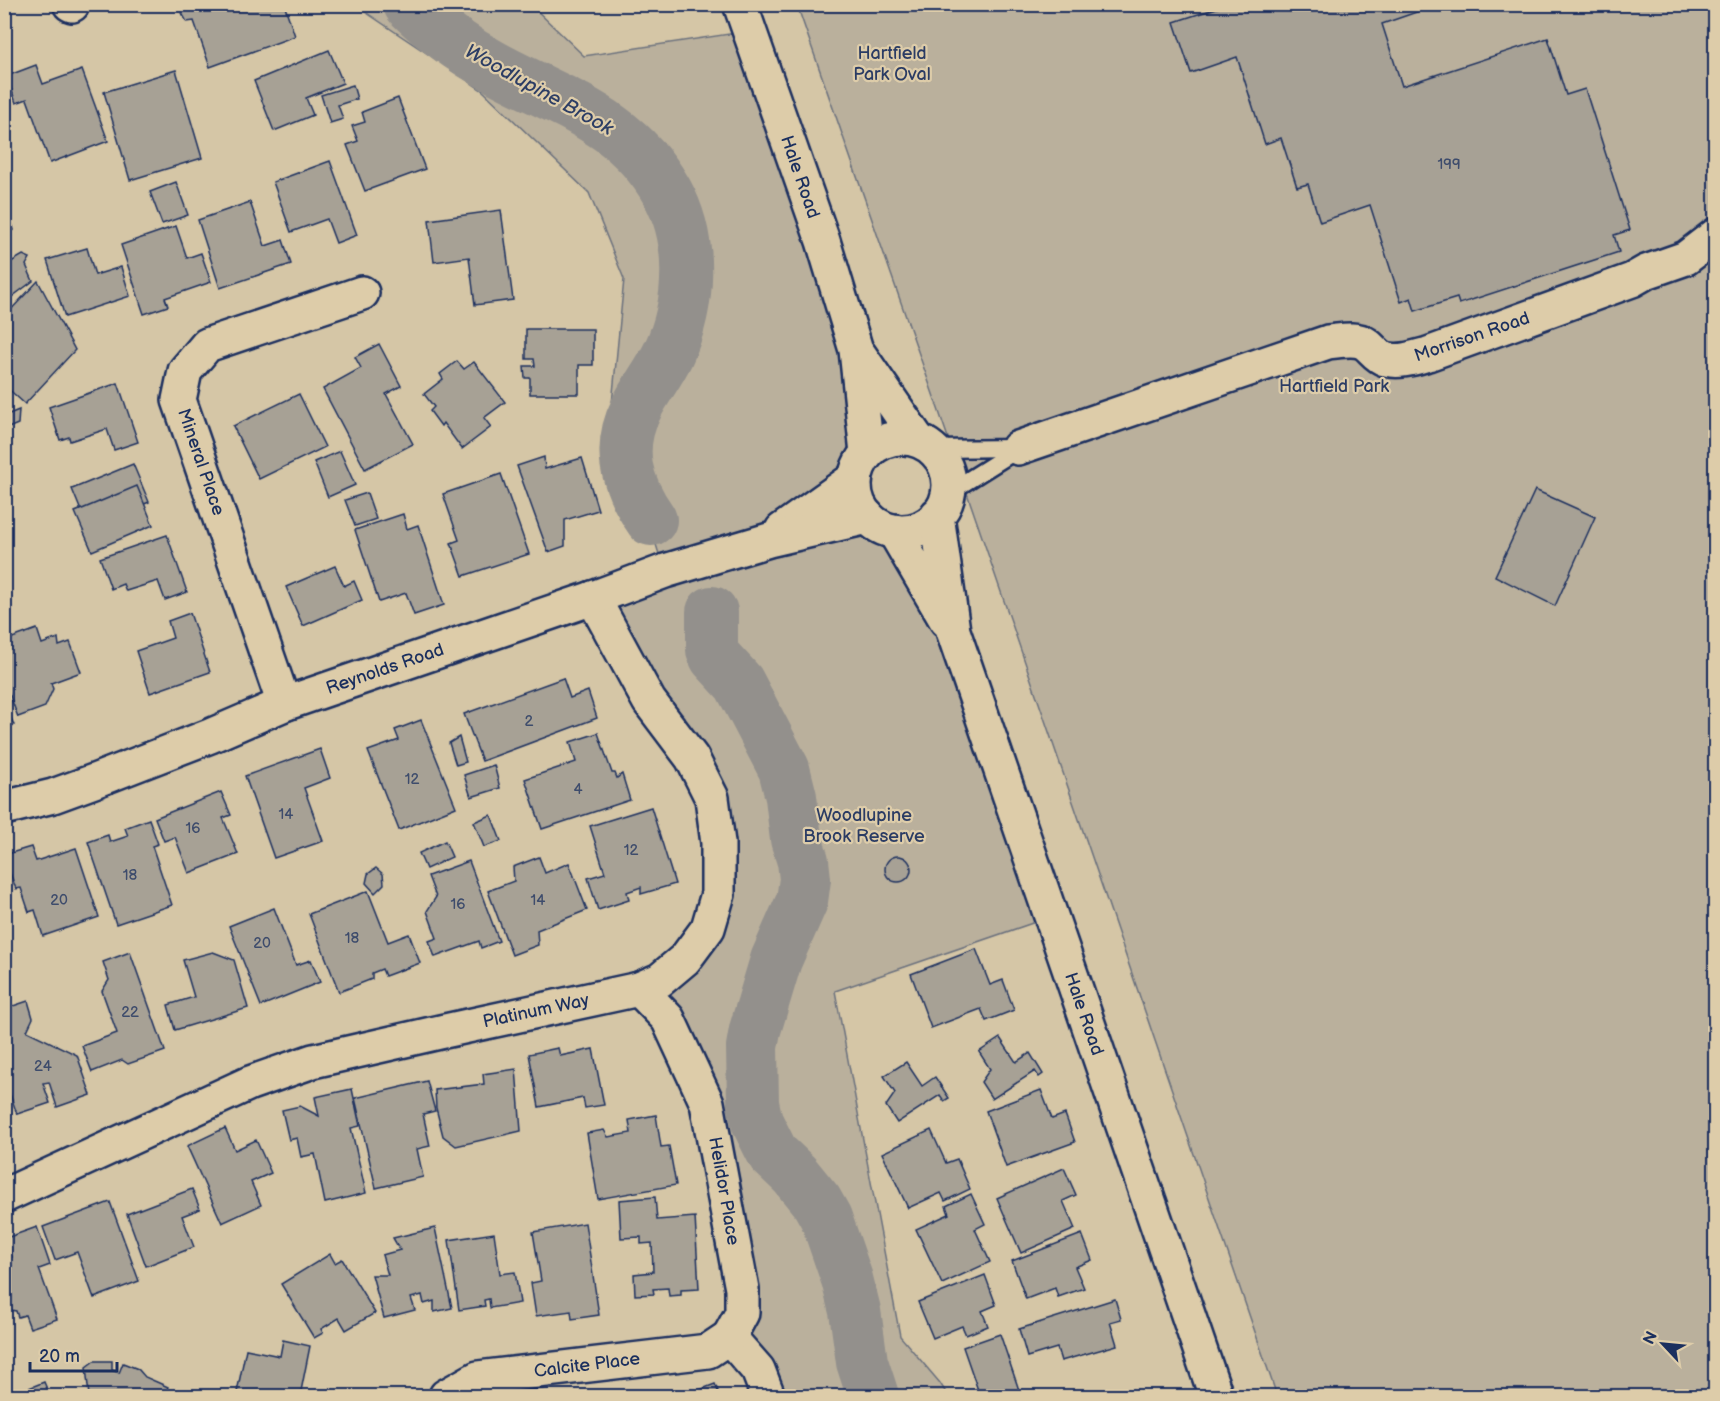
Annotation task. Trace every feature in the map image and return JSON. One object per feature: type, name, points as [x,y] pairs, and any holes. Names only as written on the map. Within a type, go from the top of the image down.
[{"type":"street","name":"Hale Road","points":[[740,4],[823,241],[856,350],[861,465]]},
{"type":"street","name":"Morrison Road","points":[[1018,448],[1328,342],[1354,340],[1365,344],[1383,359],[1396,361],[1428,354],[1686,258],[1716,235]]},
{"type":"street","name":"Mineral Place","points":[[284,704],[179,400],[185,371],[207,345],[362,293]]},
{"type":"street","name":"Hale Road","points":[[856,350],[925,445]]},
{"type":"street","points":[[905,438],[925,445],[943,462],[948,477],[943,504],[925,526],[910,531],[881,524],[858,500],[855,489],[861,465],[878,444],[891,439],[905,438]]},
{"type":"street","name":"Reynolds Road","points":[[769,540],[861,465]]},
{"type":"street","name":"Hale Road","points":[[943,504],[953,631],[1216,1396]]},
{"type":"street","name":"Hale Road","points":[[881,524],[953,631]]},
{"type":"street","name":"Reynolds Road","points":[[4,807],[54,796],[210,736],[284,704],[593,598],[664,571],[769,540],[881,524]]},
{"type":"street","name":"Platinum Way","points":[[4,1196],[250,1083],[313,1061],[650,985],[685,959],[708,928],[718,894],[718,843],[712,798],[692,758],[649,701],[593,598]]},
{"type":"street","name":"Helidor Place","points":[[650,985],[707,1103],[742,1289],[742,1312],[729,1337]]},
{"type":"street","points":[[729,1337],[758,1370],[768,1396]]},
{"type":"street","name":"Calcite Place","points":[[446,1396],[478,1378],[708,1351],[729,1337]]},
{"type":"lane","name":"Morrison Road","points":[[925,445],[1018,448]]},
{"type":"lane","name":"Morrison Road","points":[[943,504],[1018,448]]},
{"type":"green space","name":"Woodlupine Brook Reserve","points":[[355,5],[531,5],[584,56],[749,31],[856,350],[855,489],[862,509],[879,526],[953,631],[1050,917],[835,991],[900,1336],[940,1383],[948,1396],[767,1396],[742,1313],[660,980],[685,959],[718,843],[593,598],[664,570],[612,404],[624,279],[589,193],[483,91]]},
{"type":"green space","name":"Hartfield Park","points":[[797,5],[1715,5],[1715,1396],[1277,1396]]},
{"type":"building","points":[[177,4],[284,4],[295,36],[210,67],[194,21],[187,22]]},
{"type":"building","points":[[1229,4],[1434,4],[1434,6],[1382,24],[1402,86],[1548,38],[1566,95],[1585,89],[1630,230],[1614,235],[1619,252],[1459,304],[1457,298],[1415,311],[1411,298],[1401,302],[1370,205],[1320,222],[1308,184],[1297,187],[1281,138],[1265,144],[1237,57],[1191,73],[1174,22]]},
{"type":"building","points":[[329,50],[343,83],[306,98],[313,115],[274,131],[254,81]]},
{"type":"building","points":[[36,65],[43,84],[82,70],[108,141],[50,163],[27,99],[16,103],[7,76]]},
{"type":"building","points":[[176,70],[202,158],[130,180],[104,92]]},
{"type":"building","points":[[353,85],[357,99],[338,105],[343,119],[330,123],[321,95]]},
{"type":"building","points":[[398,98],[425,169],[365,191],[347,145],[358,141],[352,126],[365,122],[362,112]]},
{"type":"building","points":[[330,161],[357,235],[336,243],[327,219],[291,232],[273,182]]},
{"type":"building","points":[[176,182],[188,215],[162,224],[150,192]]},
{"type":"building","points":[[250,202],[265,246],[283,240],[291,264],[220,288],[198,220]]},
{"type":"building","points":[[501,210],[513,300],[475,305],[469,257],[434,262],[429,220]]},
{"type":"building","points":[[10,217],[14,230],[4,233],[4,218]]},
{"type":"building","points":[[176,226],[187,258],[201,253],[211,282],[165,298],[168,306],[144,314],[121,245]]},
{"type":"building","points":[[87,248],[95,275],[121,267],[130,296],[65,317],[47,260]]},
{"type":"building","points":[[23,255],[30,258],[26,265],[33,281],[9,299],[4,293],[4,266]]},
{"type":"building","points":[[38,281],[75,350],[25,404],[4,385],[4,317]]},
{"type":"building","points":[[526,329],[593,329],[593,365],[579,365],[579,394],[530,394],[530,378],[525,378],[524,366],[535,366],[534,359],[526,359]]},
{"type":"building","points":[[379,344],[401,386],[386,394],[413,444],[365,469],[323,389],[361,368],[355,357]]},
{"type":"building","points":[[457,361],[464,369],[474,362],[505,402],[484,418],[491,427],[462,449],[443,423],[441,426],[430,411],[434,407],[424,394],[443,379],[440,374]]},
{"type":"building","points":[[118,383],[138,442],[114,450],[107,429],[70,441],[69,437],[60,440],[49,407]]},
{"type":"building","points":[[299,394],[325,447],[259,479],[233,426]]},
{"type":"building","points":[[19,410],[18,424],[6,429],[4,416]]},
{"type":"building","points":[[340,451],[355,485],[328,497],[314,462]]},
{"type":"building","points":[[544,457],[545,469],[582,458],[598,510],[565,520],[565,546],[548,552],[517,466]]},
{"type":"building","points":[[133,464],[149,502],[88,528],[72,489]]},
{"type":"building","points":[[501,474],[529,554],[463,576],[451,543],[459,540],[443,494]]},
{"type":"building","points":[[137,486],[153,525],[92,551],[75,512]]},
{"type":"building","points":[[1535,490],[1595,517],[1555,606],[1495,576]]},
{"type":"building","points":[[367,493],[376,519],[355,526],[345,500]]},
{"type":"building","points":[[403,514],[407,529],[418,525],[444,605],[414,615],[406,593],[379,602],[355,530]]},
{"type":"building","points":[[167,535],[187,592],[165,600],[158,581],[126,591],[123,584],[111,589],[100,558]]},
{"type":"building","points":[[335,566],[344,586],[354,581],[362,600],[303,626],[286,587]]},
{"type":"building","points":[[190,613],[210,672],[150,693],[136,651],[173,638],[168,621]]},
{"type":"building","points":[[37,629],[42,644],[58,638],[59,646],[70,642],[81,672],[51,683],[53,689],[45,707],[18,717],[4,680],[4,641]]},
{"type":"building","points":[[563,678],[570,698],[588,691],[597,718],[482,761],[464,714]]},
{"type":"building","points":[[4,702],[14,725],[4,729]]},
{"type":"building","points":[[421,720],[456,807],[399,830],[368,751],[399,740],[395,730]]},
{"type":"building","points":[[598,733],[612,773],[615,773],[617,778],[622,774],[630,800],[542,829],[525,779],[576,762],[570,742]]},
{"type":"building","points":[[459,737],[466,762],[456,765],[449,743]]},
{"type":"building","points":[[320,749],[330,778],[304,788],[323,841],[274,858],[245,776]]},
{"type":"building","points":[[494,765],[500,788],[471,797],[464,775]]},
{"type":"building","points":[[221,792],[231,815],[223,818],[238,854],[189,873],[175,837],[164,841],[155,818]]},
{"type":"building","points":[[651,807],[675,884],[641,894],[641,887],[627,892],[629,900],[598,910],[588,878],[605,873],[590,826]]},
{"type":"building","points":[[491,815],[501,841],[484,847],[474,822]]},
{"type":"building","points":[[149,819],[158,844],[152,846],[172,905],[116,924],[88,842],[108,835],[110,842],[128,836],[125,828]]},
{"type":"building","points":[[445,841],[452,857],[426,869],[419,853]]},
{"type":"building","points":[[31,847],[36,861],[76,848],[99,917],[43,936],[35,910],[29,912],[21,888],[16,889],[4,857],[4,855]]},
{"type":"building","points":[[898,856],[907,860],[911,869],[907,878],[898,882],[889,878],[885,869],[889,860]]},
{"type":"building","points":[[539,857],[545,873],[569,863],[587,910],[537,930],[538,945],[512,955],[488,891],[514,881],[513,867]]},
{"type":"building","points":[[469,861],[499,941],[481,948],[479,941],[435,957],[429,941],[437,938],[427,911],[436,897],[428,876]]},
{"type":"building","points":[[376,868],[383,874],[384,884],[375,893],[366,883],[368,874]]},
{"type":"building","points":[[368,891],[388,942],[409,934],[420,963],[385,976],[382,969],[372,973],[372,979],[339,992],[309,914]]},
{"type":"building","points":[[274,908],[296,965],[311,960],[320,982],[261,1006],[229,926]]},
{"type":"building","points":[[976,949],[990,985],[1003,980],[1014,1010],[986,1021],[981,1009],[931,1028],[911,974]]},
{"type":"building","points":[[130,952],[165,1051],[128,1064],[122,1060],[92,1072],[82,1046],[117,1033],[102,991],[109,980],[103,962]]},
{"type":"building","points":[[213,952],[234,960],[248,1008],[175,1030],[168,1005],[194,997],[183,960]]},
{"type":"building","points":[[28,1001],[33,1018],[27,1031],[77,1055],[91,1095],[57,1107],[49,1082],[43,1083],[50,1103],[17,1114],[4,1077],[4,1009]]},
{"type":"building","points":[[1000,1038],[1016,1062],[1030,1053],[1043,1074],[1039,1077],[1035,1071],[992,1099],[981,1082],[990,1069],[979,1052]]},
{"type":"building","points":[[558,1048],[560,1056],[593,1049],[604,1105],[585,1108],[583,1098],[539,1107],[529,1054]]},
{"type":"building","points":[[906,1062],[922,1086],[935,1077],[949,1098],[944,1101],[940,1095],[897,1123],[886,1106],[895,1093],[884,1076]]},
{"type":"building","points":[[516,1069],[521,1131],[456,1146],[443,1136],[436,1108],[435,1090],[484,1084],[483,1074]]},
{"type":"building","points":[[427,1081],[435,1111],[423,1114],[430,1146],[417,1149],[423,1177],[376,1188],[355,1098]]},
{"type":"building","points":[[352,1089],[360,1126],[351,1128],[366,1193],[325,1203],[315,1154],[301,1157],[297,1138],[289,1140],[282,1110],[300,1106],[319,1116],[315,1097]]},
{"type":"building","points":[[1041,1090],[1052,1119],[1065,1114],[1075,1142],[1006,1167],[986,1111]]},
{"type":"building","points":[[656,1115],[661,1147],[669,1146],[676,1185],[598,1199],[587,1133],[604,1130],[608,1137],[631,1133],[629,1120]]},
{"type":"building","points":[[225,1128],[235,1150],[256,1140],[271,1173],[251,1182],[261,1205],[222,1223],[187,1146]]},
{"type":"building","points":[[931,1130],[946,1163],[957,1159],[970,1189],[945,1201],[941,1193],[908,1208],[882,1153]]},
{"type":"building","points":[[1064,1168],[1076,1195],[1063,1201],[1075,1229],[1021,1253],[997,1198]]},
{"type":"building","points":[[192,1189],[200,1209],[182,1216],[194,1247],[146,1266],[127,1214]]},
{"type":"building","points":[[971,1194],[985,1224],[975,1229],[990,1262],[942,1284],[916,1229],[949,1214],[946,1206]]},
{"type":"building","points":[[655,1197],[657,1220],[695,1217],[699,1289],[681,1290],[681,1295],[669,1296],[668,1288],[653,1289],[654,1294],[635,1295],[634,1274],[653,1272],[652,1243],[641,1244],[641,1237],[621,1238],[619,1200]]},
{"type":"building","points":[[110,1202],[139,1281],[94,1298],[77,1252],[55,1260],[43,1227]]},
{"type":"building","points":[[585,1223],[599,1315],[572,1319],[571,1311],[536,1316],[531,1283],[541,1281],[533,1232]]},
{"type":"building","points":[[37,1227],[50,1265],[39,1269],[57,1319],[30,1328],[25,1315],[18,1317],[16,1311],[10,1310],[4,1297],[4,1260],[12,1257],[6,1238]]},
{"type":"building","points":[[435,1228],[452,1308],[434,1312],[434,1301],[424,1304],[422,1295],[411,1298],[415,1310],[384,1318],[372,1275],[388,1275],[382,1255],[400,1250],[393,1238]]},
{"type":"building","points":[[494,1233],[500,1274],[515,1272],[520,1303],[490,1308],[489,1299],[484,1300],[485,1306],[459,1310],[449,1240]]},
{"type":"building","points":[[1082,1234],[1092,1260],[1075,1267],[1084,1288],[1058,1297],[1055,1288],[1026,1299],[1012,1261]]},
{"type":"building","points":[[330,1254],[335,1263],[342,1259],[375,1313],[346,1330],[339,1318],[321,1329],[323,1333],[314,1338],[281,1284]]},
{"type":"building","points":[[985,1275],[996,1305],[982,1311],[988,1326],[966,1335],[962,1326],[933,1338],[918,1302]]},
{"type":"building","points":[[1115,1299],[1121,1319],[1110,1322],[1117,1345],[1061,1361],[1057,1348],[1027,1357],[1019,1329]]},
{"type":"building","points":[[1000,1334],[1021,1396],[980,1396],[963,1347]]},
{"type":"building","points":[[283,1340],[310,1346],[300,1396],[257,1396],[237,1392],[246,1349],[280,1356]]},
{"type":"building","points":[[94,1361],[112,1361],[112,1370],[119,1373],[123,1363],[138,1369],[145,1377],[168,1387],[164,1396],[89,1396],[86,1367]]},
{"type":"building","points":[[44,1382],[50,1396],[9,1396]]},
{"type":"building","points":[[715,1384],[720,1396],[684,1396]]},
{"type":"building","points":[[681,1389],[684,1396],[663,1396]]},
{"type":"waterway","name":"Woodlupine Brook","points":[[409,4],[449,38],[471,53],[567,103],[612,130],[632,146],[650,167],[667,192],[676,211],[685,251],[685,294],[681,315],[668,354],[640,402],[630,424],[627,438],[626,453],[630,480],[651,520]]},
{"type":"waterway","name":"Woodlupine Brook","points":[[712,612],[712,650],[715,657],[739,683],[784,769],[805,879],[802,901],[776,960],[755,1030],[752,1047],[753,1103],[757,1122],[773,1154],[795,1175],[817,1202],[826,1218],[847,1279],[855,1311],[862,1362],[873,1396]]},
{"type":"park label","name":"Hartfield Park Oval","points":[[892,63]]}]
